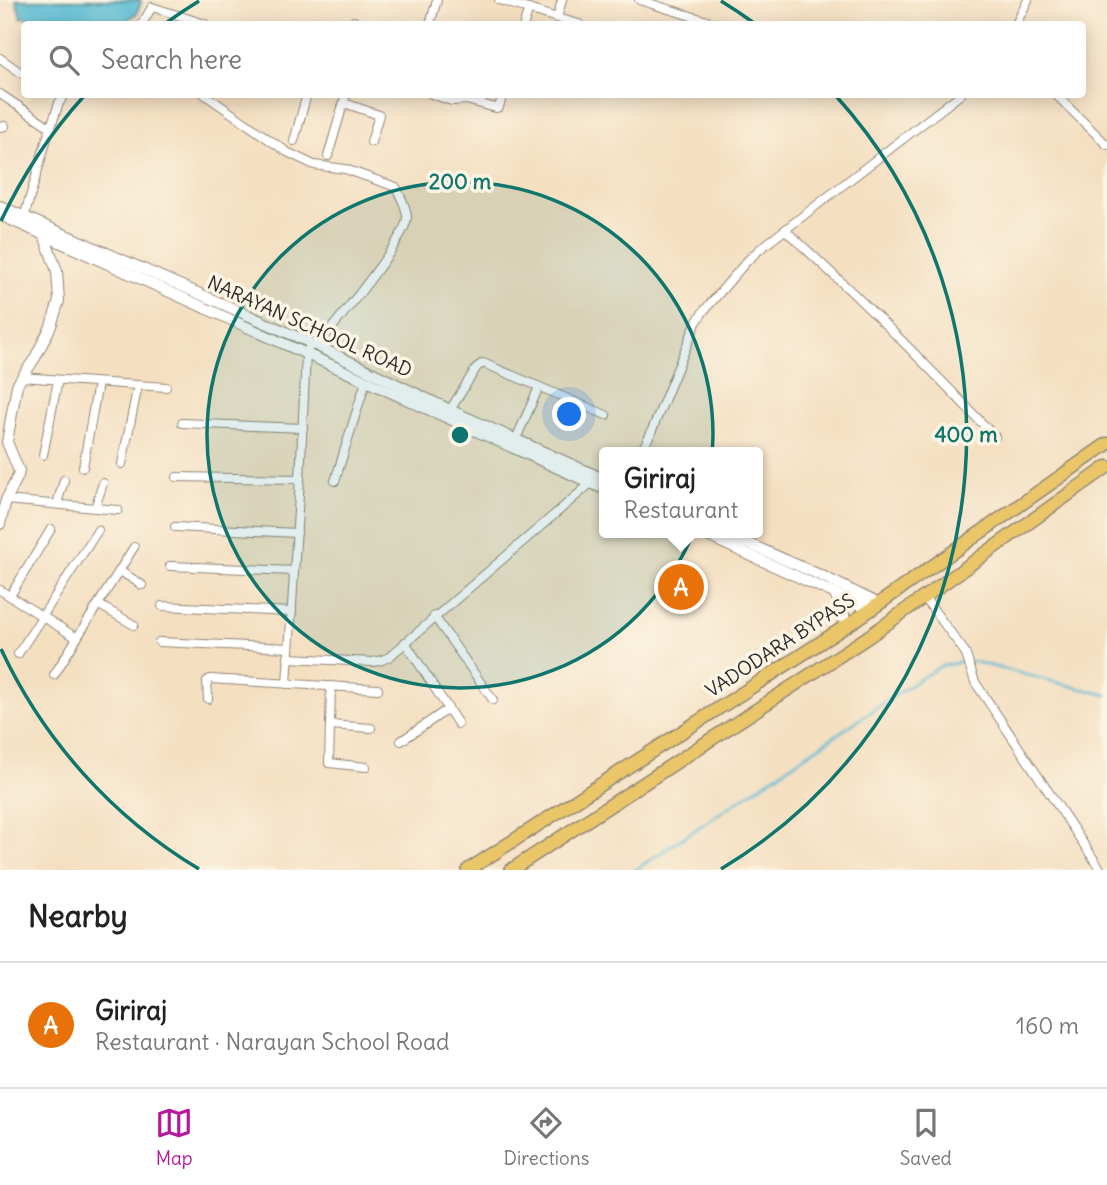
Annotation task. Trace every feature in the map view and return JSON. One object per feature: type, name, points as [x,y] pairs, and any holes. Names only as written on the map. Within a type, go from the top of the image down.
[{"type":"highway","name":"VADODARA BYPASS","points":[[468,870],[875,607],[1107,443]]},
{"type":"highway","points":[[511,870],[868,637],[1107,467]]},
{"type":"street","points":[[431,21],[437,0]]},
{"type":"street","points":[[499,0],[568,21]]},
{"type":"street","points":[[557,18],[562,0]]},
{"type":"street","points":[[639,0],[707,21]]},
{"type":"street","points":[[1018,21],[1028,0]]},
{"type":"street","points":[[144,21],[153,4],[197,21]]},
{"type":"street","points":[[525,21],[529,9]]},
{"type":"street","points":[[0,58],[21,73]]},
{"type":"street","points":[[0,94],[50,127]]},
{"type":"street","points":[[23,221],[59,98]]},
{"type":"street","points":[[210,98],[294,156],[314,165],[354,171],[396,187],[407,213],[406,225],[396,243],[362,289],[306,354],[287,684]]},
{"type":"street","points":[[294,141],[306,98]]},
{"type":"street","points":[[443,98],[452,101],[466,100],[498,108],[502,98]]},
{"type":"street","points":[[644,447],[699,317],[754,254],[956,98]]},
{"type":"street","points":[[1059,98],[1107,145]]},
{"type":"street","points":[[328,156],[345,99],[379,115],[371,142]]},
{"type":"street","name":"NARAYAN SCHOOL ROAD","points":[[0,206],[23,221],[314,344],[450,410],[599,477]]},
{"type":"street","points":[[0,215],[23,221],[44,234],[599,487]]},
{"type":"street","points":[[785,230],[905,342],[995,437]]},
{"type":"street","points":[[0,524],[6,500],[19,471],[6,438],[17,385],[35,358],[51,326],[59,301],[57,271],[44,234]]},
{"type":"street","points":[[450,410],[481,364],[606,415]]},
{"type":"street","points":[[21,377],[166,387]]},
{"type":"street","points":[[43,455],[58,380]]},
{"type":"street","points":[[335,481],[366,381]]},
{"type":"street","points":[[83,467],[98,383]]},
{"type":"street","points":[[122,464],[138,385]]},
{"type":"street","points":[[516,439],[540,387]]},
{"type":"street","points":[[182,423],[303,428]]},
{"type":"street","points":[[177,477],[300,479]]},
{"type":"street","points":[[57,504],[64,480]]},
{"type":"street","points":[[95,508],[103,483]]},
{"type":"street","points":[[288,658],[373,662],[389,657],[591,483]]},
{"type":"street","points":[[6,500],[118,510]]},
{"type":"street","points":[[175,527],[297,533]]},
{"type":"street","points":[[10,596],[51,529]]},
{"type":"street","points":[[18,654],[98,530]]},
{"type":"street","points":[[712,538],[833,592],[875,607]]},
{"type":"street","points":[[735,538],[822,576],[875,607]]},
{"type":"street","points":[[54,675],[134,547]]},
{"type":"street","points":[[170,566],[294,571]]},
{"type":"street","points":[[120,571],[142,585]]},
{"type":"street","points":[[0,590],[77,638]]},
{"type":"street","points":[[833,592],[844,614],[844,627]]},
{"type":"street","points":[[924,597],[966,653],[975,682],[1101,870]]},
{"type":"street","points":[[99,605],[134,625]]},
{"type":"street","points":[[162,606],[292,612]]},
{"type":"street","points":[[434,616],[493,700]]},
{"type":"street","points":[[159,642],[289,648]]},
{"type":"street","points":[[405,642],[458,724]]},
{"type":"street","points":[[208,699],[207,681],[210,680],[377,690]]},
{"type":"street","points":[[331,687],[329,763],[366,766]]},
{"type":"street","points":[[401,741],[448,709]]},
{"type":"street","points":[[330,725],[371,727]]},
{"type":"water","points":[[16,0],[141,2],[137,13],[126,21],[59,21],[56,17],[49,21],[21,17]]},
{"type":"waterway","points":[[635,870],[921,678],[939,667],[964,661]]},
{"type":"waterway","points":[[971,661],[1107,695]]},
{"type":"place","name":"Giriraj","points":[[681,587]]}]
